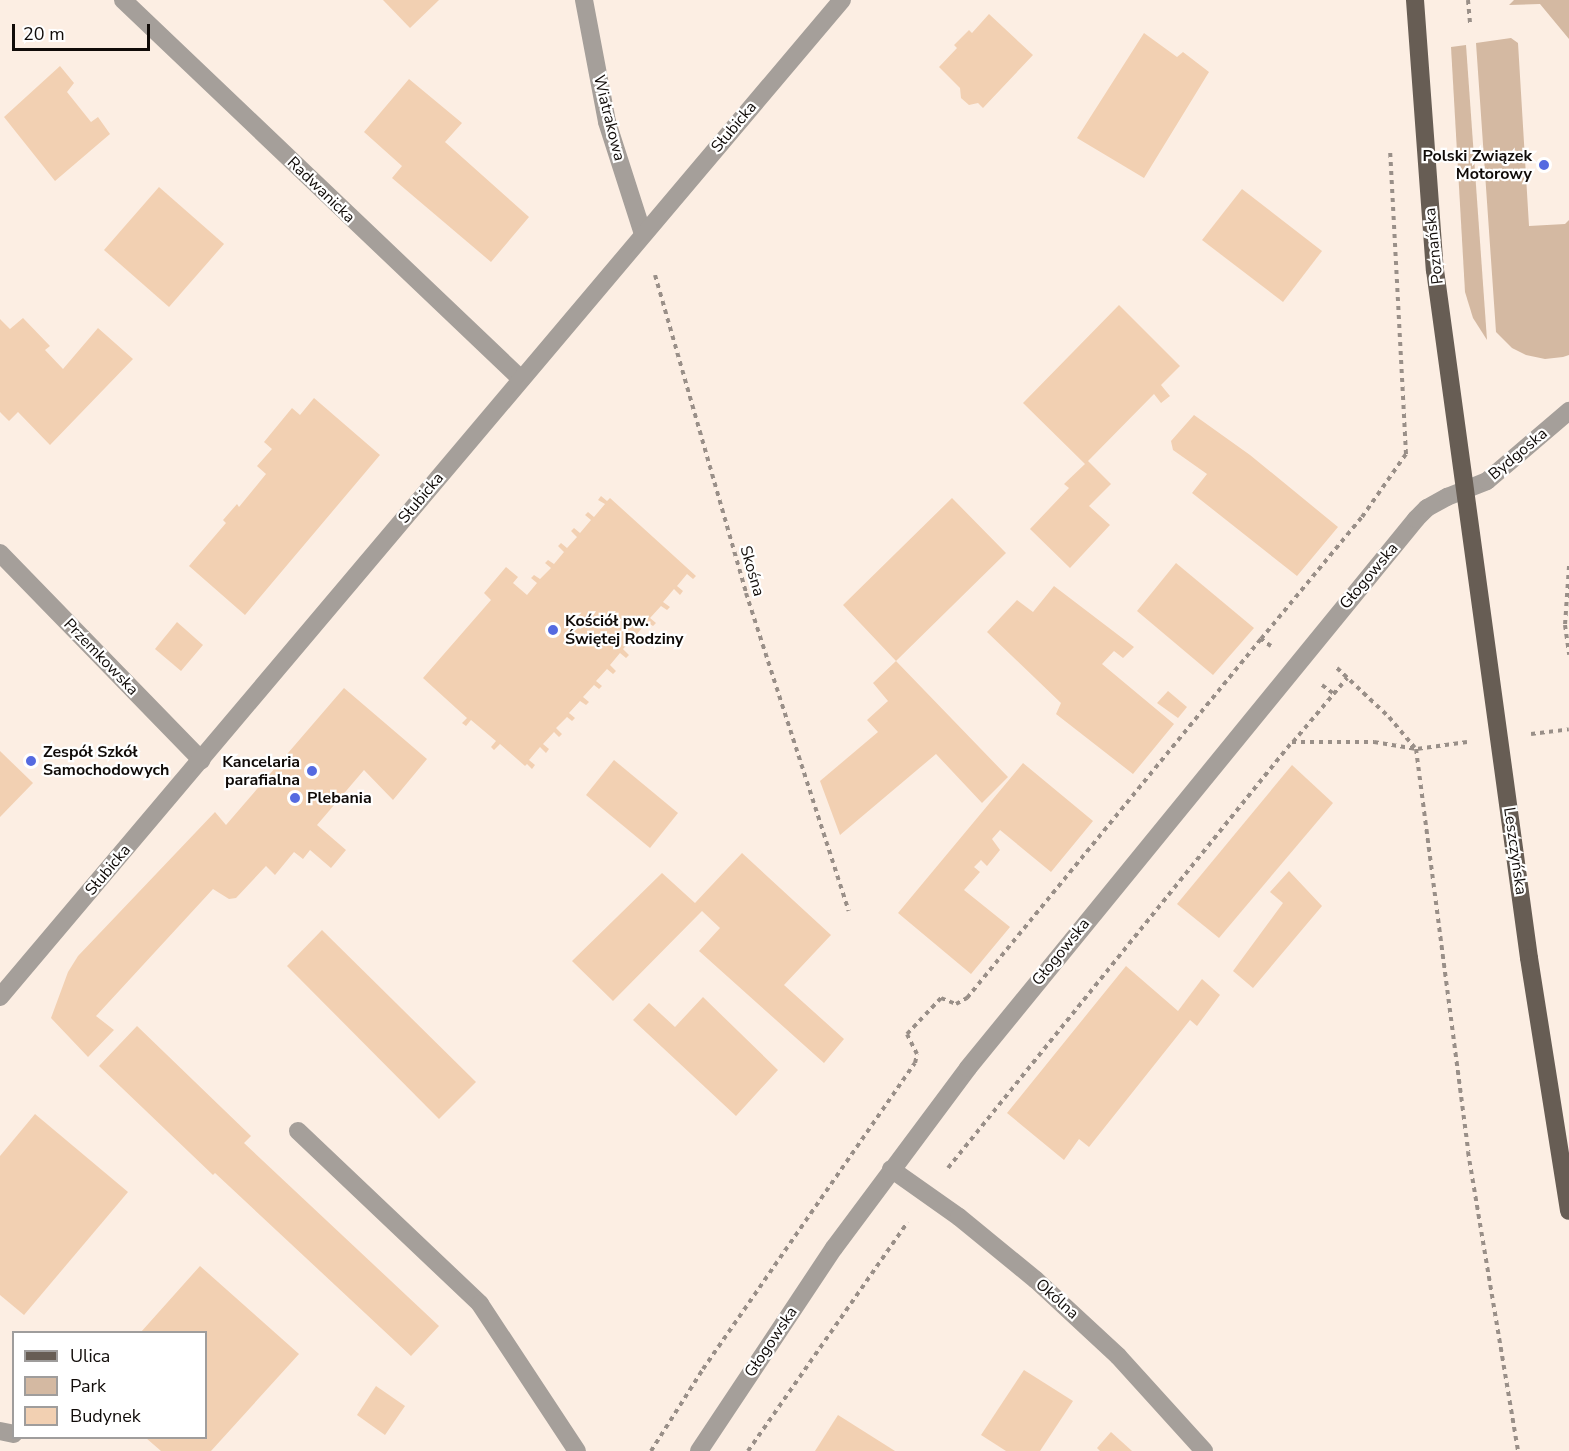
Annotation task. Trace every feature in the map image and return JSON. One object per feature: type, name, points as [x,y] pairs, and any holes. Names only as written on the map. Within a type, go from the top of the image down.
[{"type":"main road","name":"Poznańska","points":[[1415,0],[1435,270],[1464,490]]},
{"type":"main road","name":"Leszczyńska","points":[[1464,490],[1548,1091],[1569,1211]]},
{"type":"street","name":"Radwanicka","points":[[123,0],[521,378]]},
{"type":"street","name":"Wiatrakowa","points":[[584,0],[606,122],[643,234]]},
{"type":"street","name":"Słubicka","points":[[0,997],[842,0]]},
{"type":"street","name":"Bydgoska","points":[[1464,490],[1487,481],[1569,411]]},
{"type":"street","name":"Głogowska","points":[[699,1451],[827,1257],[891,1168],[1032,987],[1420,514],[1446,497],[1464,490]]},
{"type":"street","name":"Przemkowska","points":[[0,554],[201,760]]},
{"type":"street","points":[[298,1131],[480,1304],[577,1451]]},
{"type":"street","name":"Okólna","points":[[891,1168],[1008,1256],[1081,1321],[1134,1373],[1204,1451]]},
{"type":"path","points":[[1468,0],[1470,23]]},
{"type":"path","points":[[651,1451],[710,1360],[915,1064],[917,1054],[907,1034],[941,998],[956,1004],[967,998],[1362,517],[1406,454],[1389,144]]},
{"type":"path","name":"Skośna","points":[[643,234],[746,593],[849,911]]},
{"type":"path","points":[[1569,566],[1565,625],[1569,655]]},
{"type":"path","points":[[1261,639],[1334,694]]},
{"type":"path","points":[[1312,645],[1389,717],[1416,749],[1468,1152],[1518,1451]]},
{"type":"path","points":[[748,1451],[927,1194],[1292,742],[1347,678]]},
{"type":"path","points":[[1292,742],[1374,742],[1416,749],[1569,729]]},
{"type":"green space","points":[[1514,0],[1569,0],[1569,39],[1540,4],[1509,5]]},
{"type":"green space","points":[[1511,38],[1518,43],[1529,226],[1565,224],[1569,220],[1569,355],[1563,357],[1545,359],[1526,355],[1512,348],[1496,332],[1476,43]]},
{"type":"green space","points":[[1466,45],[1487,340],[1473,318],[1465,292],[1451,47]]},
{"type":"building","points":[[383,0],[439,0],[410,28]]},
{"type":"building","points":[[989,14],[1033,55],[983,108],[978,103],[969,105],[961,98],[960,88],[939,67],[957,48],[954,45],[969,30],[972,33]]},
{"type":"building","points":[[1144,33],[1177,57],[1183,52],[1209,72],[1144,178],[1077,138]]},
{"type":"building","points":[[60,66],[74,83],[67,92],[91,122],[98,117],[110,134],[55,181],[4,117]]},
{"type":"building","points":[[409,79],[462,123],[445,142],[529,217],[491,262],[392,178],[402,166],[364,132]]},
{"type":"building","points":[[159,187],[224,244],[169,307],[104,250]]},
{"type":"building","points":[[1242,189],[1322,251],[1283,302],[1202,240]]},
{"type":"building","points":[[1119,305],[1180,366],[1161,385],[1170,396],[1161,403],[1154,394],[1088,461],[1111,484],[1089,506],[1110,525],[1070,568],[1030,529],[1069,488],[1064,484],[1085,464],[1023,403]]},
{"type":"building","points":[[23,318],[50,346],[45,350],[63,369],[98,328],[133,359],[50,445],[18,412],[9,421],[0,412],[0,319],[10,329]]},
{"type":"building","points":[[314,398],[380,455],[245,615],[189,566],[226,523],[223,520],[237,504],[239,507],[266,474],[257,466],[272,449],[264,442],[292,408],[300,415]]},
{"type":"building","points":[[1194,415],[1250,455],[1338,527],[1297,576],[1192,493],[1207,474],[1173,450],[1171,441]]},
{"type":"building","name":"Kościół pw. Świętej Rodziny","points":[[601,496],[607,501],[610,498],[696,576],[693,579],[687,574],[677,586],[683,591],[680,595],[674,589],[663,602],[670,607],[667,610],[661,606],[650,618],[656,623],[653,626],[647,622],[637,634],[643,639],[640,642],[634,637],[623,649],[629,655],[626,658],[620,653],[610,665],[616,671],[613,674],[607,669],[596,681],[602,686],[599,689],[594,685],[583,697],[589,702],[586,705],[580,701],[569,713],[575,718],[572,721],[567,717],[556,728],[562,734],[559,737],[554,732],[543,744],[549,749],[546,753],[540,747],[529,760],[535,765],[532,769],[527,764],[525,766],[500,744],[494,750],[491,747],[496,741],[471,720],[466,726],[462,723],[467,718],[423,678],[491,600],[484,593],[506,567],[518,577],[513,583],[527,595],[537,583],[531,578],[534,575],[540,579],[551,568],[545,563],[548,560],[554,564],[564,552],[558,546],[561,543],[567,548],[577,537],[571,531],[574,528],[580,533],[591,520],[585,515],[588,512],[594,517],[605,504],[598,500]]},
{"type":"building","points":[[952,498],[1006,553],[896,661],[843,605]]},
{"type":"building","points":[[1176,563],[1254,628],[1213,675],[1137,611]]},
{"type":"building","points":[[1054,586],[1134,647],[1123,658],[1114,651],[1102,664],[1174,724],[1133,774],[1056,714],[1061,703],[987,632],[1017,600],[1033,612]]},
{"type":"building","points":[[177,622],[203,645],[181,671],[155,649]]},
{"type":"building","points":[[896,661],[1008,777],[982,803],[936,754],[840,835],[820,781],[878,732],[867,720],[888,701],[873,683]]},
{"type":"building","points":[[344,688],[427,759],[393,800],[364,770],[317,825],[346,850],[331,868],[310,850],[303,859],[294,852],[275,875],[266,866],[236,898],[229,899],[213,889],[96,1016],[114,1030],[88,1057],[51,1018],[68,972],[78,956],[215,812],[226,825]]},
{"type":"building","points":[[1168,691],[1187,707],[1178,718],[1157,703]]},
{"type":"building","points":[[0,751],[33,783],[0,817]]},
{"type":"building","points":[[614,760],[678,813],[650,848],[586,795]]},
{"type":"building","points":[[1023,763],[1093,821],[1051,872],[1000,830],[992,839],[1000,850],[987,866],[981,860],[974,867],[980,872],[964,890],[1010,927],[971,974],[898,913]]},
{"type":"building","points":[[1292,765],[1333,803],[1219,938],[1177,904]]},
{"type":"building","points":[[742,853],[831,935],[784,985],[844,1039],[824,1063],[699,951],[720,928],[702,911],[613,1001],[572,961],[662,873],[695,903]]},
{"type":"building","points":[[1289,871],[1322,906],[1253,988],[1233,971],[1283,903],[1270,892]]},
{"type":"building","points":[[322,930],[476,1082],[439,1119],[287,966]]},
{"type":"building","points":[[1126,966],[1178,1011],[1202,979],[1220,995],[1197,1026],[1190,1020],[1089,1147],[1079,1139],[1064,1160],[1007,1113]]},
{"type":"building","points":[[703,997],[778,1070],[736,1116],[633,1020],[649,1003],[675,1027]]},
{"type":"building","points":[[137,1026],[251,1136],[244,1143],[439,1326],[411,1356],[215,1173],[213,1175],[99,1066]]},
{"type":"building","points":[[35,1114],[128,1192],[24,1315],[0,1295],[0,1156]]},
{"type":"building","points":[[200,1266],[299,1354],[211,1451],[161,1451],[147,1439],[207,1439],[207,1331],[142,1331]]},
{"type":"building","points":[[1024,1370],[1073,1401],[1040,1451],[1006,1451],[981,1435]]},
{"type":"building","points":[[376,1386],[405,1406],[385,1435],[357,1415]]},
{"type":"building","points":[[838,1415],[895,1451],[815,1451]]},
{"type":"building","points":[[1111,1432],[1132,1451],[1100,1451],[1097,1448]]},
{"type":"place","name":"Polski Związek Motorowy","points":[[1544,165]]},
{"type":"place","name":"Kościół pw. Świętej Rodziny","points":[[553,630]]},
{"type":"place","name":"Zespół Szkół Samochodowych","points":[[31,761]]},
{"type":"place","name":"Kancelaria parafialna","points":[[312,771]]},
{"type":"place","name":"Plebania","points":[[295,798]]}]
